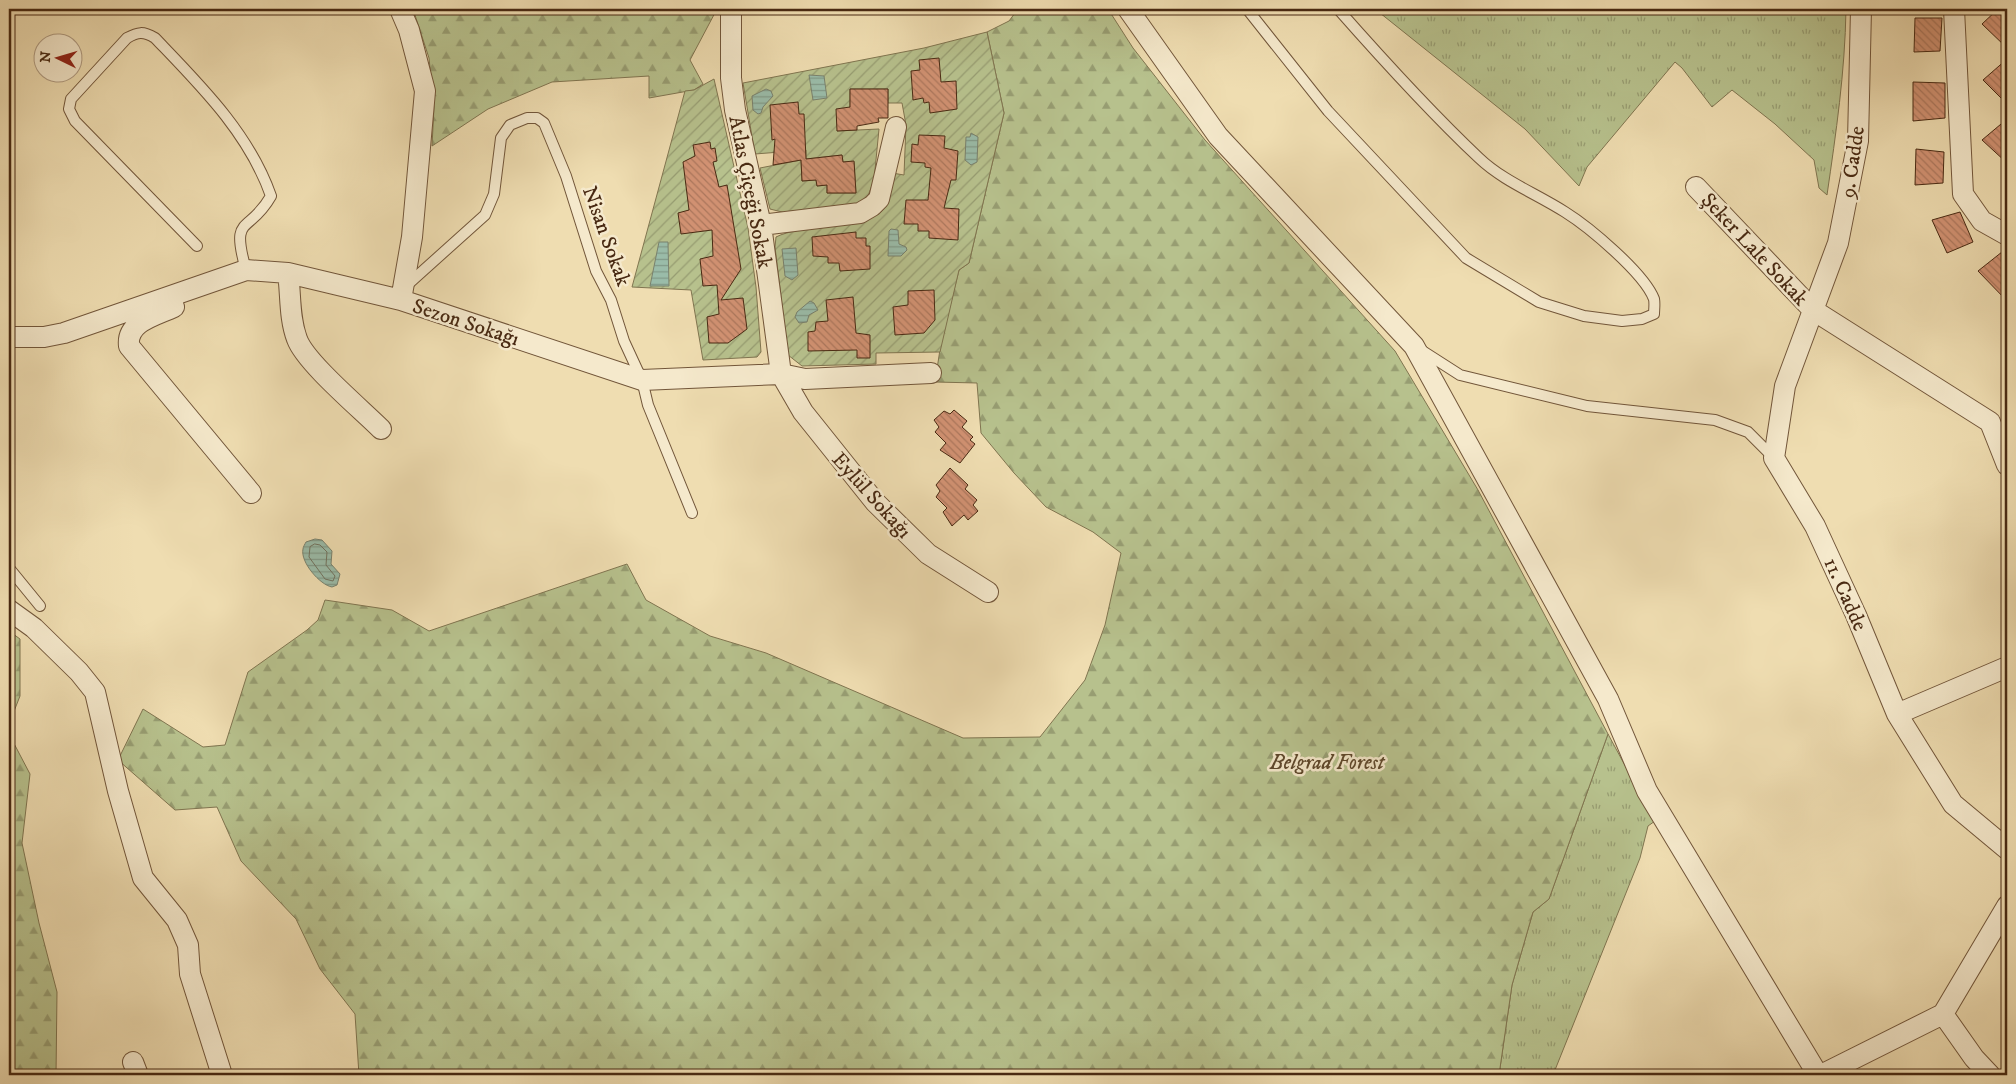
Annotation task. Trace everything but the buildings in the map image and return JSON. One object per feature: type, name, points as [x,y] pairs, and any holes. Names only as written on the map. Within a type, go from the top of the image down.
[{"type":"street","points":[[400,9],[410,30],[425,91],[412,237],[402,295]]},
{"type":"street","name":"Atlas Çiçeği Sokak","points":[[731,9],[731,78],[735,110],[761,225],[780,374]]},
{"type":"street","points":[[1128,9],[1218,136],[1414,346],[1608,698],[1647,791],[1820,1075],[1943,1014],[2007,906]]},
{"type":"street","name":"9. Cadde","points":[[1813,310],[1838,243],[1858,141],[1861,9]]},
{"type":"street","points":[[1954,9],[1963,194],[1982,221],[2007,235]]},
{"type":"street","points":[[761,225],[860,212],[872,206],[879,198],[896,128]]},
{"type":"street","name":"Şeker Lale Sokak","points":[[1696,187],[1813,310],[1990,422],[2007,465]]},
{"type":"street","name":"Sezon Sokağı","points":[[9,337],[44,337],[64,333],[246,270],[402,295],[642,380],[780,374],[806,378],[931,373]]},
{"type":"street","points":[[251,493],[129,346],[128,337],[136,326],[226,282],[260,276],[289,277],[292,317],[297,339],[306,356],[381,429]]},
{"type":"street","points":[[1774,458],[1784,386],[1813,310]]},
{"type":"street","name":"Eylül Sokağı","points":[[780,374],[803,412],[875,502],[928,554],[988,592]]},
{"type":"street","name":"11. Cadde","points":[[1774,458],[1815,526],[1856,615],[1897,714],[1953,804],[2007,849]]},
{"type":"street","points":[[9,610],[34,628],[79,672],[95,692],[118,791],[143,878],[177,920],[188,946],[190,974],[222,1075]]},
{"type":"street","points":[[1897,714],[2007,666]]},
{"type":"street","points":[[1943,1014],[1974,1058],[1990,1075]]},
{"type":"lane","points":[[1247,9],[1328,111],[1466,258],[1539,302],[1584,316],[1622,320],[1642,319],[1654,314],[1654,301],[1646,284],[1626,262],[1567,213],[1480,160],[1391,70],[1338,9]]},
{"type":"lane","points":[[197,246],[74,121],[70,109],[71,99],[127,38],[137,33],[146,33],[155,38],[200,85],[247,144],[265,179],[271,196],[264,208],[242,226],[238,238],[246,270]]},
{"type":"lane","name":"Nisan Sokak","points":[[402,295],[485,215],[494,194],[501,138],[510,125],[527,118],[536,118],[544,123],[566,176],[596,271],[611,300],[624,341],[642,380]]},
{"type":"lane","points":[[1414,346],[1460,375],[1487,382],[1587,406],[1715,420],[1748,432],[1774,458]]},
{"type":"lane","points":[[642,380],[648,405],[692,513]]},
{"type":"lane","points":[[9,568],[40,606]]},
{"type":"green space","points":[[413,9],[717,9],[690,60],[703,84],[694,90],[649,98],[649,76],[552,82],[488,109],[432,146],[434,107],[429,58]]},
{"type":"green space","name":"Belgrad Forest","points":[[1018,9],[1108,9],[1133,48],[1205,140],[1395,351],[1478,490],[1608,734],[1549,899],[1533,912],[1512,985],[1499,1075],[359,1075],[355,1014],[320,969],[296,919],[241,861],[217,807],[175,810],[118,760],[143,709],[203,747],[225,745],[248,672],[318,620],[325,600],[392,610],[429,631],[627,564],[646,600],[710,636],[766,653],[963,738],[1040,737],[1085,680],[1105,625],[1121,553],[1093,532],[1046,507],[1014,473],[981,433],[977,383],[935,382],[941,343],[959,270],[969,263],[1004,113],[987,32],[1009,21]]},
{"type":"green space","points":[[1375,9],[1846,9],[1842,79],[1827,195],[1819,188],[1814,160],[1775,124],[1732,90],[1712,107],[1682,68],[1675,62],[1587,167],[1579,186],[1525,129]]},
{"type":"green space","points":[[987,32],[1004,113],[969,263],[959,270],[940,352],[876,353],[876,364],[802,366],[788,355],[775,247],[776,237],[801,230],[864,219],[882,211],[888,198],[892,173],[904,175],[906,125],[902,103],[888,103],[888,89],[850,89],[850,107],[837,131],[879,129],[874,180],[868,196],[857,205],[786,213],[770,209],[760,168],[801,160],[802,181],[816,180],[817,186],[827,185],[827,193],[856,193],[854,162],[843,162],[842,155],[806,159],[806,150],[755,154],[743,83],[924,48]]},
{"type":"green space","points":[[714,79],[748,228],[756,287],[761,352],[757,357],[703,360],[691,290],[632,287],[685,91],[694,90]]},
{"type":"green space","points":[[9,631],[20,639],[20,696],[9,724]]},
{"type":"green space","points":[[9,734],[30,774],[22,843],[39,923],[57,992],[56,1075],[9,1075]]},
{"type":"green space","points":[[1608,734],[1655,821],[1648,826],[1640,858],[1553,1075],[1499,1075],[1512,985],[1533,912],[1549,899]]},
{"type":"water","points":[[809,75],[824,76],[827,98],[813,100]]},
{"type":"water","points":[[766,89],[771,91],[773,96],[763,107],[761,113],[758,114],[753,110],[752,96]]},
{"type":"water","points":[[971,133],[978,137],[977,162],[971,165],[965,160],[966,137],[970,137]]},
{"type":"water","points":[[891,229],[898,230],[899,244],[906,247],[907,250],[901,256],[888,256],[889,231]]},
{"type":"water","points":[[659,242],[668,242],[669,286],[650,286]]},
{"type":"water","points":[[796,248],[798,275],[792,280],[785,276],[782,249]]},
{"type":"water","points":[[810,301],[814,303],[818,310],[809,315],[807,322],[799,323],[795,317],[797,312]]},
{"type":"water","points":[[315,539],[322,540],[332,551],[331,564],[340,574],[337,585],[332,587],[322,582],[312,572],[305,560],[303,548],[306,542]]}]
